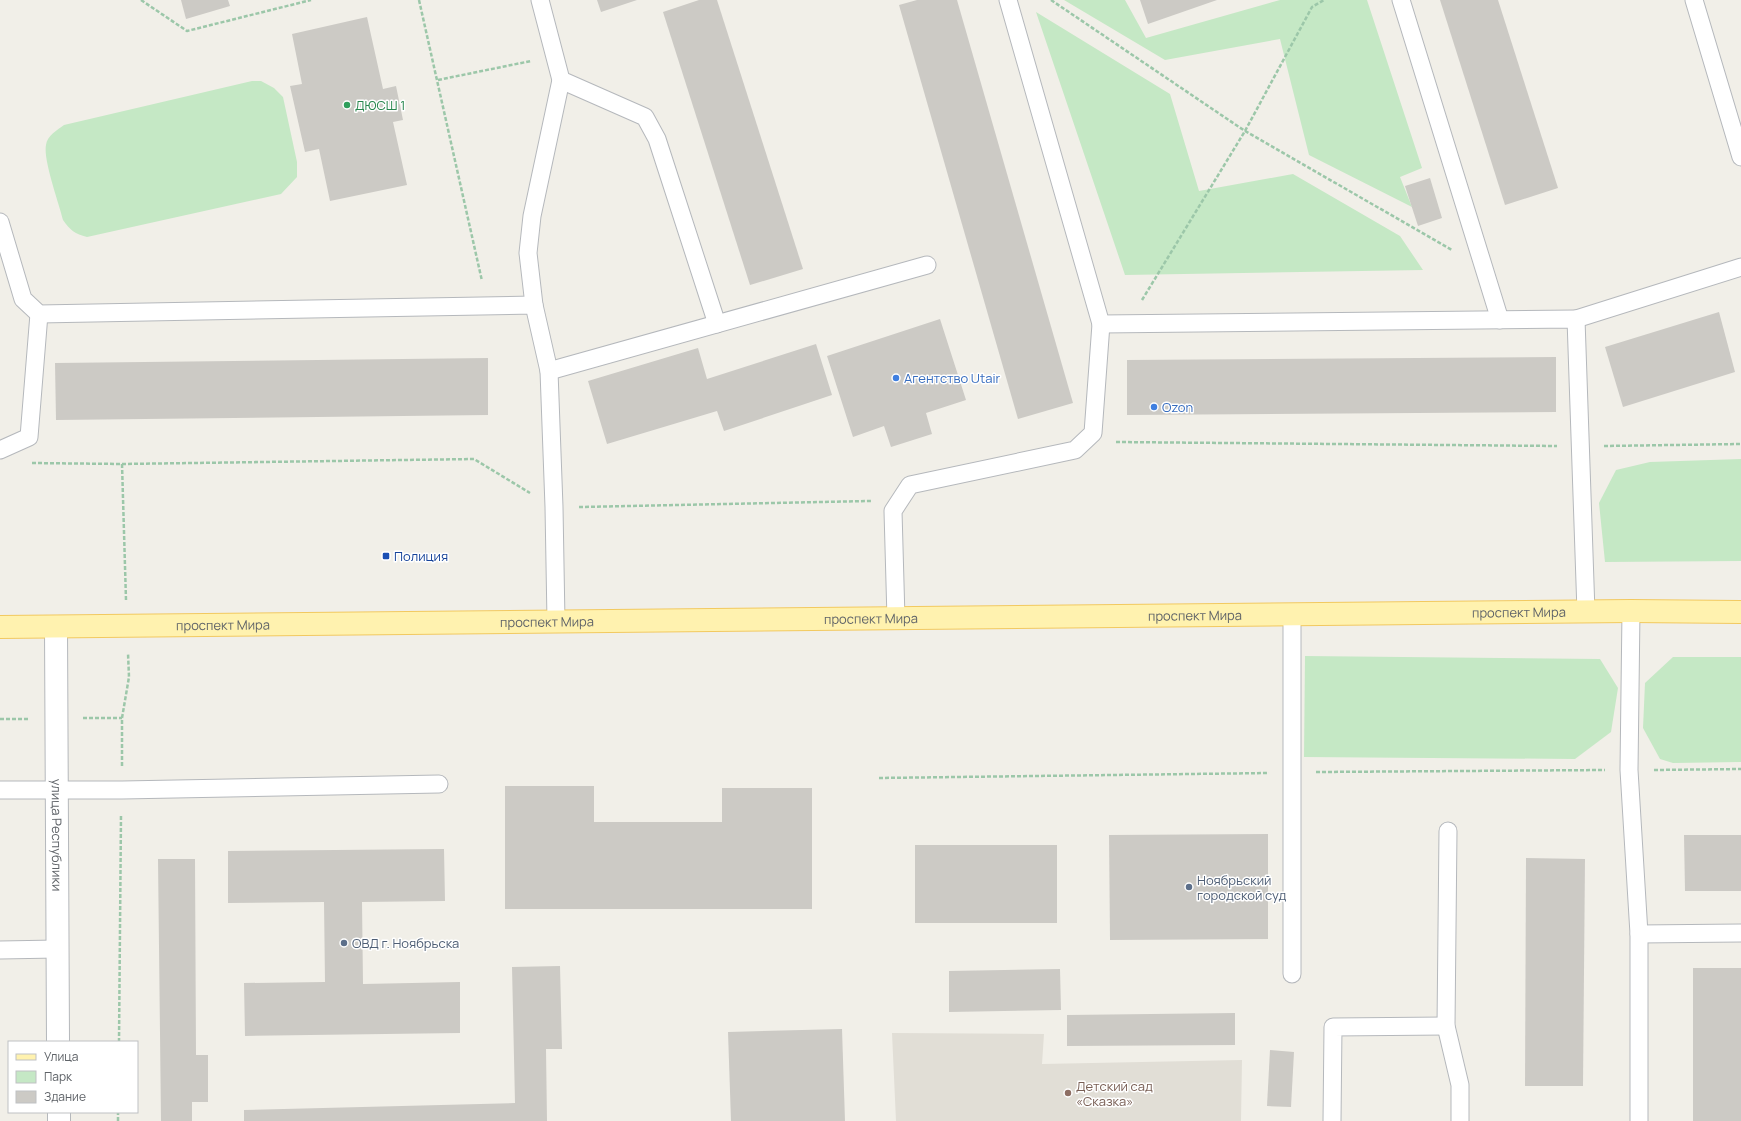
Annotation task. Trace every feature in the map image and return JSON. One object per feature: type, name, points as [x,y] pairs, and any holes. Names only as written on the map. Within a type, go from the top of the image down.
[{"type":"main road","name":"проспект Мира","points":[[0,628],[556,621],[1631,611],[1741,612]]},
{"type":"street","name":"улица Республики","points":[[56,628],[58,1041]]},
{"type":"lane","points":[[540,0],[560,80],[532,216],[528,253],[534,305],[548,371],[554,507],[556,621]]},
{"type":"lane","points":[[896,619],[894,511],[910,485],[1075,450],[1093,433],[1101,324],[1008,0]]},
{"type":"lane","points":[[1401,0],[1500,320]]},
{"type":"lane","points":[[1694,0],[1741,157]]},
{"type":"lane","points":[[560,80],[645,117],[657,139],[718,324]]},
{"type":"lane","points":[[0,222],[23,299],[39,314],[534,305]]},
{"type":"lane","points":[[548,371],[927,265]]},
{"type":"lane","points":[[1101,324],[1576,319],[1741,267]]},
{"type":"lane","points":[[0,450],[29,437],[39,314]]},
{"type":"lane","points":[[1576,319],[1586,612]]},
{"type":"lane","points":[[1631,611],[1629,770],[1639,934],[1639,1121]]},
{"type":"lane","points":[[1292,615],[1292,974]]},
{"type":"lane","points":[[0,790],[122,790],[439,784]]},
{"type":"lane","points":[[1448,831],[1446,1026],[1460,1085],[1460,1121]]},
{"type":"lane","points":[[1639,934],[1741,933]]},
{"type":"lane","points":[[0,950],[57,949]]},
{"type":"lane","points":[[1332,1121],[1333,1027],[1446,1026]]},
{"type":"path","points":[[141,0],[187,31],[311,0]]},
{"type":"path","points":[[419,0],[488,307]]},
{"type":"path","points":[[1051,0],[1245,131],[1483,268]]},
{"type":"path","points":[[1127,324],[1245,131],[1312,7],[1324,0]]},
{"type":"path","points":[[438,80],[554,57]]},
{"type":"path","points":[[1084,442],[1581,446],[1741,444]]},
{"type":"path","points":[[31,463],[122,464],[474,459],[554,507],[878,501]]},
{"type":"path","points":[[122,464],[125,563]]},
{"type":"path","points":[[119,1041],[122,718]]},
{"type":"shaded area","name":"Детский сад «Сказка»","points":[[892,1033],[1044,1034],[1042,1064],[1242,1060],[1241,1121],[896,1121]]},
{"type":"green space","points":[[1064,0],[1125,0],[1146,38],[1280,0],[1367,0],[1422,168],[1400,177],[1412,207],[1309,155],[1280,39],[1165,60]]},
{"type":"green space","points":[[1036,12],[1170,94],[1199,191],[1293,174],[1400,236],[1423,270],[1125,275]]},
{"type":"green space","points":[[252,81],[261,81],[274,88],[283,97],[297,162],[297,177],[281,194],[87,237],[76,233],[63,220],[52,182],[46,152],[48,139],[55,131],[64,125]]},
{"type":"green space","points":[[1741,459],[1741,561],[1605,562],[1599,503],[1616,470],[1650,462]]},
{"type":"green space","points":[[1305,656],[1600,659],[1618,688],[1611,732],[1575,759],[1304,757]]},
{"type":"green space","points":[[1673,657],[1741,657],[1741,762],[1673,763],[1660,759],[1643,728],[1645,683]]},
{"type":"building","points":[[181,0],[228,0],[230,6],[186,19]]},
{"type":"building","points":[[597,0],[637,0],[601,12]]},
{"type":"building","points":[[699,0],[717,0],[803,269],[750,285],[663,12]]},
{"type":"building","points":[[917,0],[957,0],[1073,403],[1018,419],[899,5]]},
{"type":"building","points":[[1140,0],[1217,0],[1148,24]]},
{"type":"building","points":[[1440,0],[1498,0],[1558,188],[1505,205]]},
{"type":"building","name":"ДЮСШ 1","points":[[367,17],[383,89],[396,86],[403,120],[393,122],[407,185],[330,201],[319,149],[305,152],[290,86],[302,84],[292,34]]},
{"type":"building","points":[[1430,178],[1442,218],[1418,226],[1405,186]]},
{"type":"building","points":[[1719,312],[1735,372],[1623,407],[1605,347]]},
{"type":"building","name":"Агентство Utair","points":[[940,319],[966,400],[926,413],[932,434],[891,447],[884,426],[853,437],[827,356]]},
{"type":"building","points":[[816,344],[832,395],[724,431],[717,411],[607,444],[588,381],[698,348],[707,379]]},
{"type":"building","points":[[1556,357],[1556,412],[1127,415],[1127,360]]},
{"type":"building","points":[[488,358],[488,415],[56,420],[55,363]]},
{"type":"building","points":[[505,786],[594,786],[594,822],[722,822],[722,788],[812,788],[812,909],[505,909]]},
{"type":"building","name":"Ноябрьский городской суд","points":[[1268,834],[1268,939],[1110,940],[1109,835]]},
{"type":"building","points":[[1684,835],[1741,835],[1741,891],[1685,891]]},
{"type":"building","points":[[915,845],[1057,845],[1057,923],[915,923]]},
{"type":"building","name":"ОВД г. Ноябрьска","points":[[444,849],[445,901],[362,902],[363,984],[460,982],[460,1033],[245,1036],[244,983],[325,982],[324,902],[228,903],[228,851]]},
{"type":"building","points":[[1526,858],[1585,859],[1583,1086],[1525,1086]]},
{"type":"building","points":[[158,859],[195,859],[196,1055],[208,1055],[208,1102],[192,1102],[192,1121],[161,1121]]},
{"type":"building","points":[[560,966],[562,1049],[546,1049],[547,1121],[244,1121],[244,1110],[515,1103],[512,967]]},
{"type":"building","points":[[1693,968],[1741,968],[1741,1121],[1693,1121]]},
{"type":"building","points":[[1060,969],[1061,1010],[949,1012],[949,971]]},
{"type":"building","points":[[1235,1013],[1235,1045],[1067,1046],[1067,1015]]},
{"type":"building","points":[[842,1029],[845,1121],[731,1121],[728,1032]]},
{"type":"building","points":[[1270,1050],[1294,1052],[1291,1107],[1267,1106]]},
{"type":"place","name":"ДЮСШ 1","points":[[347,105]]},
{"type":"place","name":"Агентство Utair","points":[[896,378]]},
{"type":"place","name":"Ozon","points":[[1154,407]]},
{"type":"place","name":"Полиция","points":[[386,556]]},
{"type":"place","name":"Ноябрьский городской суд","points":[[1189,887]]},
{"type":"place","name":"ОВД г. Ноябрьска","points":[[344,943]]},
{"type":"place","name":"Детский сад «Сказка»","points":[[1068,1093]]}]
